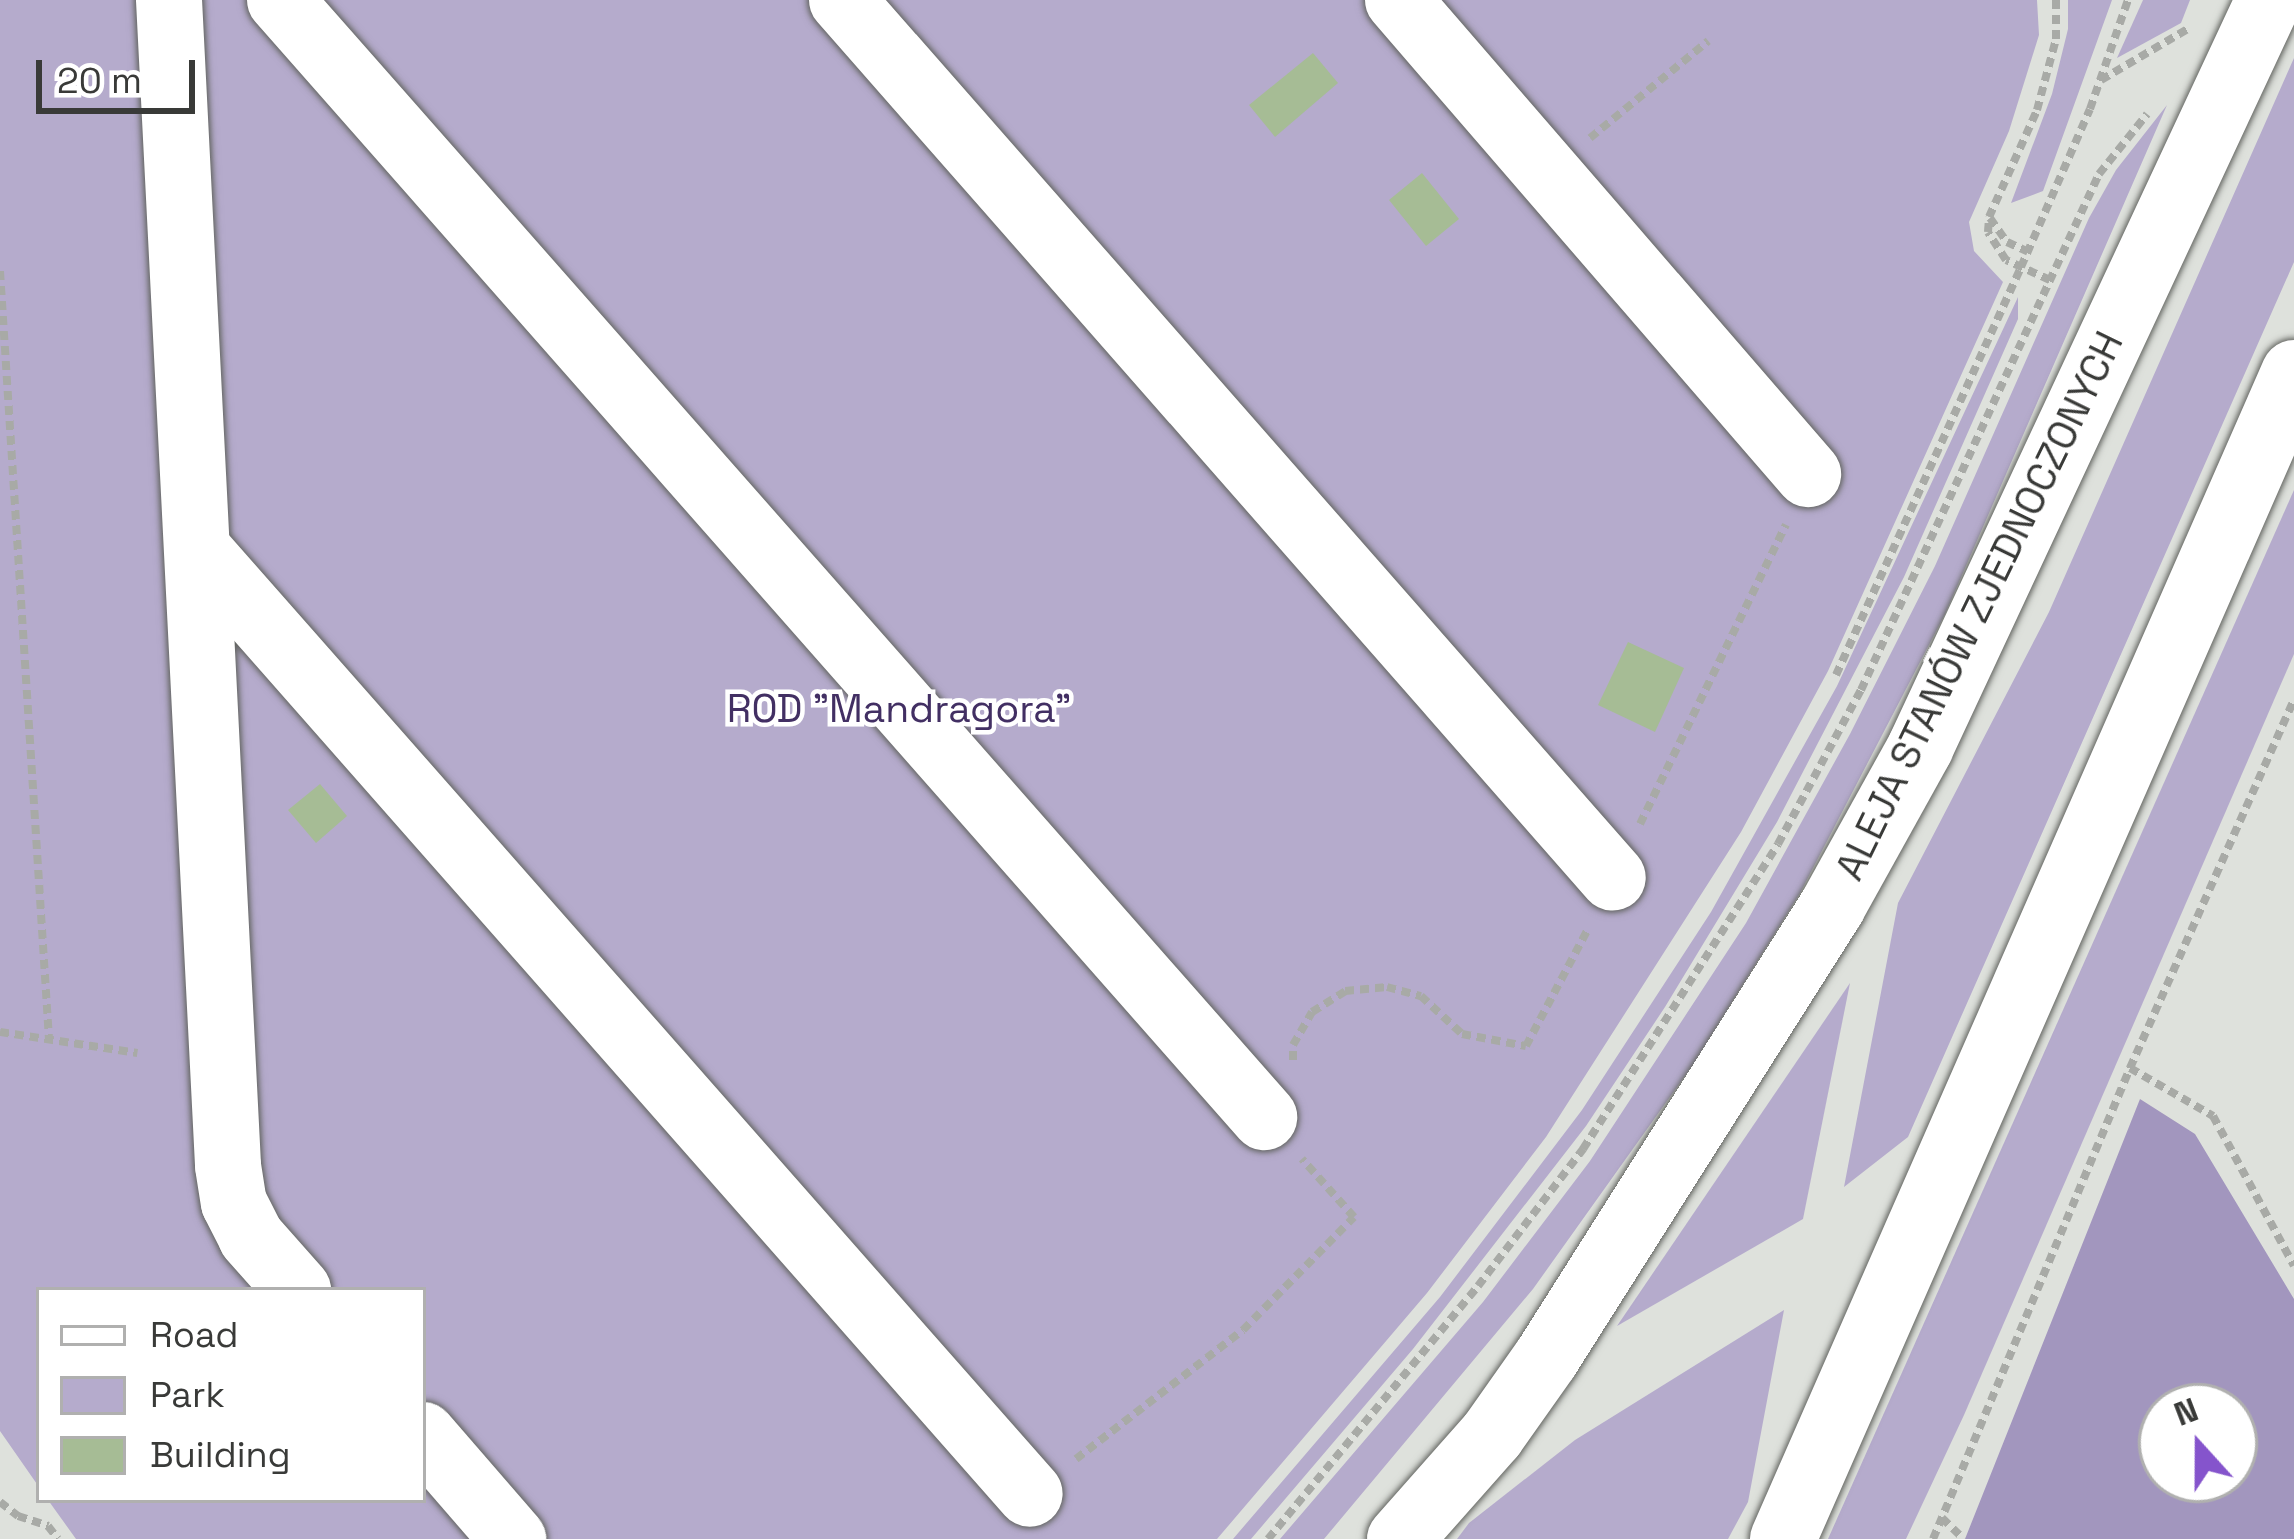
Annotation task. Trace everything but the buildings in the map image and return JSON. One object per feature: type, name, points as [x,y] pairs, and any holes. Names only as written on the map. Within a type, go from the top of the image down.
[{"type":"main road","points":[[169,0],[228,1166],[235,1203],[251,1237],[295,1287]]},
{"type":"main road","points":[[280,0],[1264,1117]]},
{"type":"main road","points":[[842,0],[1613,878]]},
{"type":"main road","points":[[1398,0],[1808,474]]},
{"type":"main road","name":"ALEJA STANÓW ZJEDNOCZONYCH","points":[[1400,1539],[1492,1435],[1546,1357],[1832,907],[1920,748],[2264,10]]},
{"type":"main road","points":[[1783,1539],[2294,374]]},
{"type":"main road","points":[[200,552],[1030,1494]]},
{"type":"main road","points":[[426,1438],[513,1539]]},
{"type":"path","points":[[2050,280],[1994,247],[1989,217],[2037,110],[2056,39],[2056,0]]},
{"type":"path","points":[[1836,675],[2028,252],[2100,81],[2128,0]]},
{"type":"path","points":[[2100,81],[2192,26],[2183,45]]},
{"type":"path","points":[[1547,174],[1708,40]]},
{"type":"path","points":[[1268,1539],[1478,1286],[1583,1149],[1743,901],[1861,690],[2099,173],[2157,101]]},
{"type":"path","points":[[1989,217],[2007,242],[2028,252]]},
{"type":"path","points":[[0,271],[49,1040]]},
{"type":"path","points":[[1934,1539],[2130,1067],[2294,699]]},
{"type":"path","points":[[0,1032],[137,1053]]},
{"type":"path","points":[[2130,1067],[2213,1116],[2294,1266]]},
{"type":"path","points":[[1030,1494],[1243,1330],[1354,1217],[1264,1117]]},
{"type":"path","points":[[0,1502],[18,1516],[48,1526],[58,1539]]},
{"type":"path","points":[[1942,1518],[1964,1539]]},
{"type":"green space","name":"ROD \"Mandragora\"","points":[[0,0],[2037,0],[2039,35],[2009,131],[1969,222],[1974,251],[2003,282],[1828,671],[1741,832],[1546,1137],[1427,1293],[1217,1539],[76,1539],[50,1503],[426,1503],[426,1287],[36,1287],[36,1483],[0,1431]]},
{"type":"green space","points":[[2068,0],[2112,0],[2043,191],[2011,203],[2052,94],[2068,29]]},
{"type":"green space","points":[[2143,0],[2190,0],[2181,23],[2117,58]]},
{"type":"green space","points":[[2294,58],[2294,262],[1908,1137],[1844,1187],[1898,903],[2049,612]]},
{"type":"green space","points":[[2167,105],[1945,614],[1800,893],[1692,1066],[1533,1289],[1324,1539],[1280,1539],[1483,1302],[1590,1161],[1746,923],[1935,566],[2089,218],[2116,170]]},
{"type":"green space","points":[[2018,297],[2018,319],[1904,577],[1777,822],[1665,1007],[1586,1126],[1413,1349],[1251,1539],[1233,1539],[1440,1297],[1582,1110],[1711,912],[1837,686]]},
{"type":"green space","points":[[2294,490],[2294,654],[1964,1415],[1906,1539],[1828,1539]]},
{"type":"green space","points":[[1850,983],[1803,1219],[1617,1326]]},
{"type":"green space","points":[[1784,1310],[1748,1502],[1728,1539],[1457,1539],[1469,1523],[1575,1440]]},
{"type":"shaded area","points":[[2140,1099],[2195,1134],[2294,1299],[2294,1539],[1965,1539]]}]
